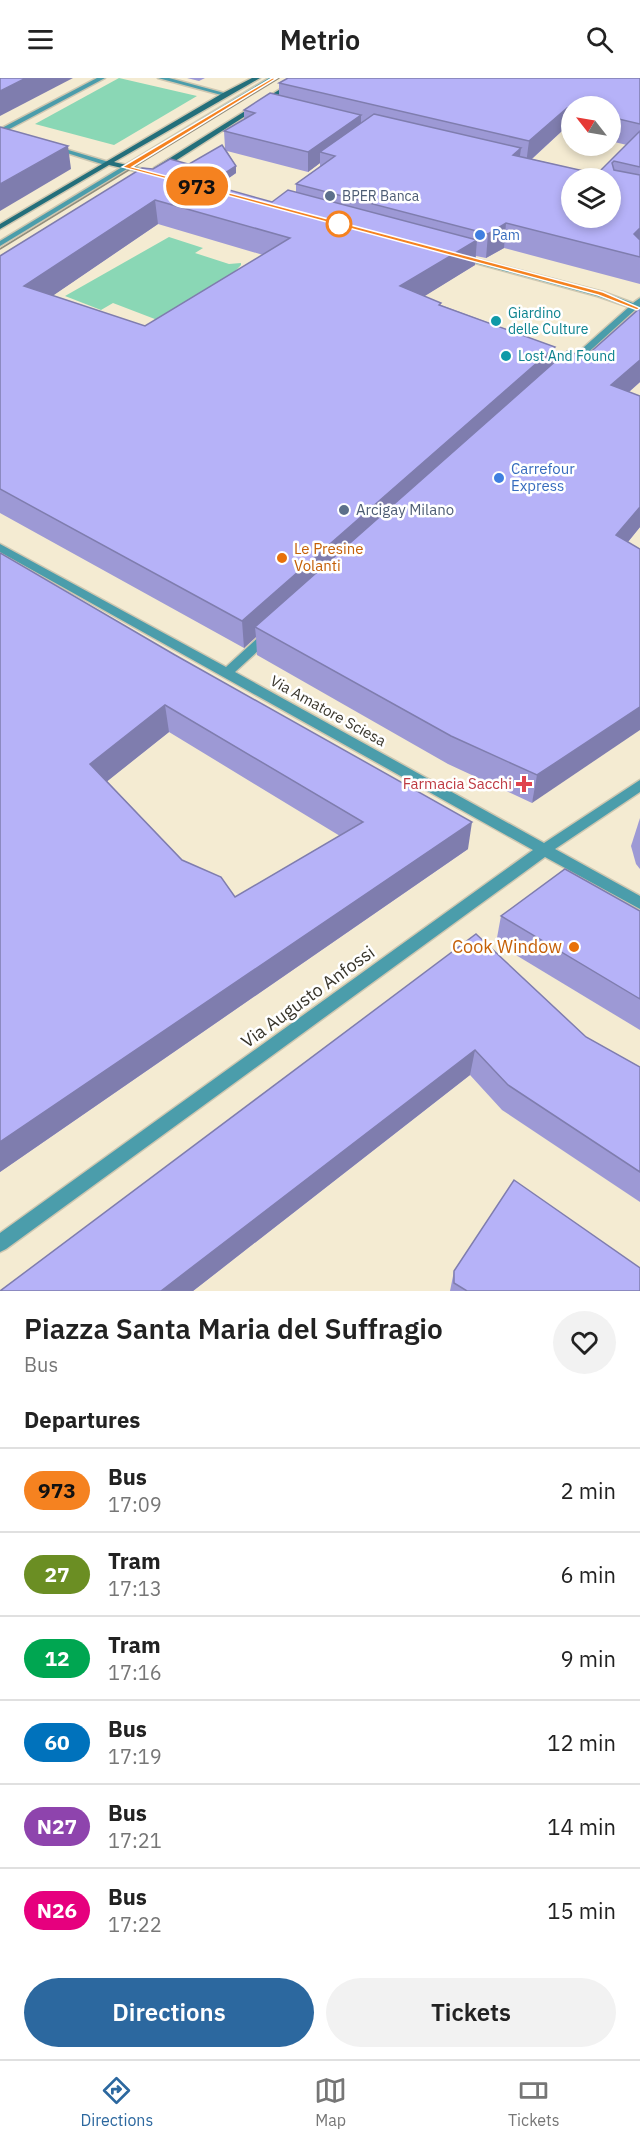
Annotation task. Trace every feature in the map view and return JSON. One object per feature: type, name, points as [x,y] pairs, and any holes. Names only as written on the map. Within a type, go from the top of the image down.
[{"type":"main road","points":[[0,227],[225,94],[257,78]]},
{"type":"main road","points":[[140,178],[263,106],[302,78]]},
{"type":"main road","points":[[108,163],[148,173]]},
{"type":"street","points":[[0,132],[102,78]]},
{"type":"street","points":[[161,78],[225,94]]},
{"type":"street","points":[[0,244],[274,78]]},
{"type":"street","points":[[0,132],[10,135]]},
{"type":"street","points":[[42,144],[108,163]]},
{"type":"street","points":[[148,173],[159,176]]},
{"type":"street","points":[[453,254],[638,305]]},
{"type":"street","points":[[557,376],[638,305]]},
{"type":"street","name":"Via Amatore Sciesa","points":[[0,547],[640,903]]},
{"type":"street","points":[[226,674],[275,629]]},
{"type":"street","name":"Via Augusto Anfossi","points":[[0,1243],[545,849],[640,785]]},
{"type":"green space","points":[[119,78],[197,96],[114,145],[35,124]]},
{"type":"green space","points":[[169,237],[203,248],[195,253],[229,264],[241,263],[241,265],[221,286],[160,321],[113,303],[101,310],[65,296]]},
{"type":"building","points":[[0,78],[26,78],[0,91]]},
{"type":"building","points":[[288,78],[640,78],[640,124],[621,120],[621,96],[561,96],[561,113],[529,141],[279,83]]},
{"type":"building","points":[[270,93],[361,115],[308,152],[224,131],[255,113],[244,110]]},
{"type":"building","points":[[374,114],[521,148],[513,155],[570,168],[561,168],[561,228],[621,228],[621,171],[640,175],[640,228],[634,234],[640,240],[640,257],[506,223],[488,234],[296,184],[335,156],[320,152]]},
{"type":"building","points":[[0,127],[68,146],[0,184]]},
{"type":"building","points":[[640,131],[640,167],[614,161],[612,163],[613,168],[603,168],[615,156],[621,156],[621,150]]},
{"type":"building","points":[[222,145],[236,166],[216,179],[207,177],[206,169],[189,164]]},
{"type":"building","points":[[170,159],[206,169],[190,179],[272,202],[288,190],[477,240],[400,286],[441,303],[439,305],[555,347],[242,621],[0,489],[0,256],[142,168],[153,169]],"holes":[[[155,200],[290,238],[145,326],[24,286]]]},
{"type":"building","points":[[640,308],[640,360],[611,385],[640,396],[640,507],[616,535],[640,549],[640,707],[537,775],[451,736],[255,627],[567,351],[585,357]]},
{"type":"building","points":[[0,553],[175,655],[472,822],[0,1142]],"holes":[[[165,705],[363,822],[235,897],[221,877],[182,860],[90,764]]]},
{"type":"building","points":[[565,869],[640,911],[640,999],[501,916]]},
{"type":"building","points":[[476,934],[586,1037],[640,1067],[640,1172],[508,1085],[475,1050],[161,1291],[0,1291]]},
{"type":"building","points":[[514,1180],[640,1268],[640,1291],[467,1291],[454,1283],[454,1271]]},
{"type":"tram line","points":[[0,249],[279,78]]},
{"type":"bus line","name":"973","points":[[274,78],[126,167],[600,294],[640,308]]},
{"type":"place","name":"BPER Banca","points":[[330,196]]},
{"type":"place","name":"Pam","points":[[480,235]]},
{"type":"place","name":"Giardino delle Culture","points":[[496,321]]},
{"type":"place","name":"Lost And Found","points":[[506,356]]},
{"type":"place","name":"Carrefour Express","points":[[499,478]]},
{"type":"place","name":"Arcigay Milano","points":[[344,510]]},
{"type":"place","name":"Le Presine Volanti","points":[[282,558]]},
{"type":"place","name":"Farmacia Sacchi","points":[[524,784]]},
{"type":"place","name":"Cook Window","points":[[574,947]]}]
